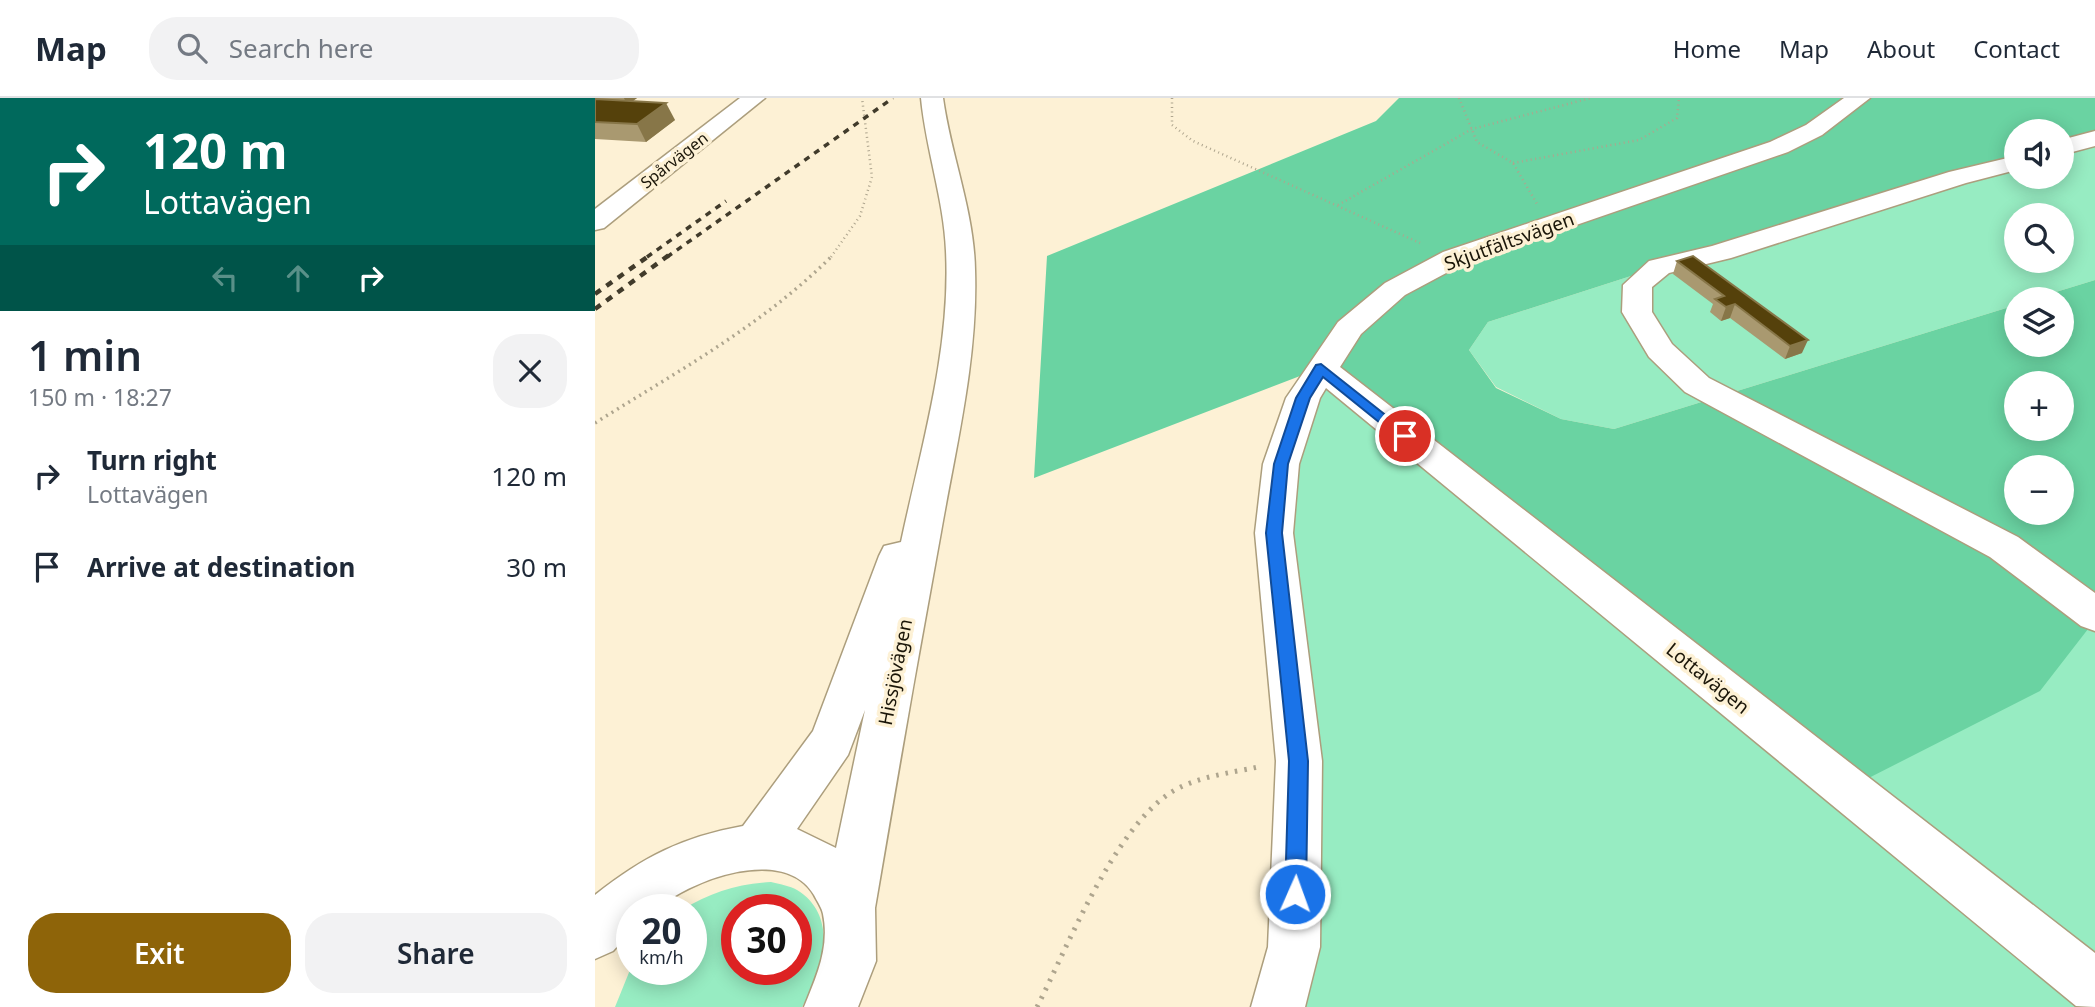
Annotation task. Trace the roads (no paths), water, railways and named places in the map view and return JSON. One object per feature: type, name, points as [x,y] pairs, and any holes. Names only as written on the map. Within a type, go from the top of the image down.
[{"type":"street","name":"Spårvägen","points":[[595,222],[754,98]]},
{"type":"street","name":"Hissjövägen","points":[[831,1007],[850,961],[849,908],[959,323],[961,268],[956,224],[933,120],[932,98]]},
{"type":"street","name":"Skjutfältsvägen","points":[[1278,1007],[1294,947],[1299,761],[1274,533],[1281,464],[1303,398],[1321,368],[1349,328],[1386,297],[1453,258],[1779,147],[1814,130],[1859,98]]},
{"type":"street","points":[[2074,144],[2095,138]]},
{"type":"street","points":[[2004,166],[1958,177],[1721,252],[1659,267],[1638,285],[1637,312],[1660,350],[1697,385],[2004,547],[2095,615]]},
{"type":"street","points":[[595,188],[635,190]]},
{"type":"street","name":"Lottavägen","points":[[1321,368],[2095,987]]},
{"type":"street","name":"Hissjövägen","points":[[757,846],[832,741],[940,435]]},
{"type":"street","points":[[595,901],[649,883],[704,856],[757,846],[793,851],[825,868],[849,908]]},
{"type":"street","points":[[595,933],[607,918],[649,883]]},
{"type":"railway","points":[[667,257],[893,98]]},
{"type":"railway","points":[[647,257],[726,201]]},
{"type":"railway","points":[[595,294],[650,255]]},
{"type":"railway","points":[[595,309],[669,255]]}]
